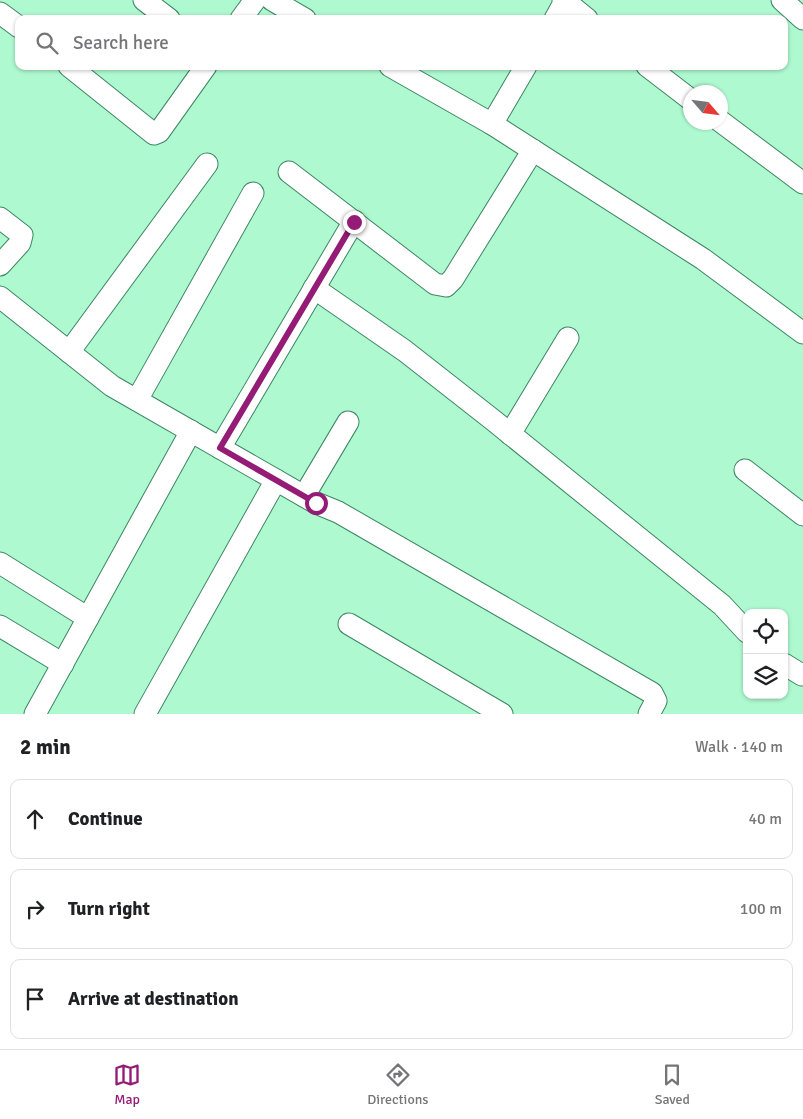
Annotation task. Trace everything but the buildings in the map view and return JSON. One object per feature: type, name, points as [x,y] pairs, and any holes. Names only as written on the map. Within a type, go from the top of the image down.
[{"type":"street","points":[[144,0],[165,15]]},
{"type":"street","points":[[244,15],[255,0]]},
{"type":"street","points":[[272,0],[298,15]]},
{"type":"street","points":[[782,0],[803,19]]},
{"type":"street","points":[[561,7],[578,15]]},
{"type":"street","points":[[0,13],[15,24]]},
{"type":"street","points":[[74,70],[154,134],[160,132],[203,70]]},
{"type":"street","points":[[397,70],[492,124],[703,259],[803,333]]},
{"type":"street","points":[[492,124],[524,70]]},
{"type":"street","points":[[652,70],[683,94]]},
{"type":"street","points":[[728,127],[803,183]]},
{"type":"street","points":[[289,172],[435,284],[446,286],[453,278],[533,150]]},
{"type":"street","points":[[69,352],[207,164]]},
{"type":"street","points":[[137,400],[253,193]]},
{"type":"street","points":[[0,218],[22,236],[20,243],[0,265]]},
{"type":"street","points":[[220,448],[354,222]]},
{"type":"street","points":[[314,288],[405,351],[510,434],[722,605],[743,628]]},
{"type":"street","points":[[0,298],[112,386],[304,496],[338,512],[652,693],[656,701],[649,714]]},
{"type":"street","points":[[510,434],[568,338]]},
{"type":"street","points":[[304,496],[348,422]]},
{"type":"street","points":[[35,714],[191,431]]},
{"type":"street","points":[[745,470],[803,515]]},
{"type":"street","points":[[145,714],[276,480]]},
{"type":"street","points":[[0,562],[88,618]]},
{"type":"street","points":[[349,624],[502,714]]},
{"type":"street","points":[[0,626],[63,664]]},
{"type":"street","points":[[788,666],[803,674]]},
{"type":"route","points":[[316,503],[220,448],[354,222]]}]
